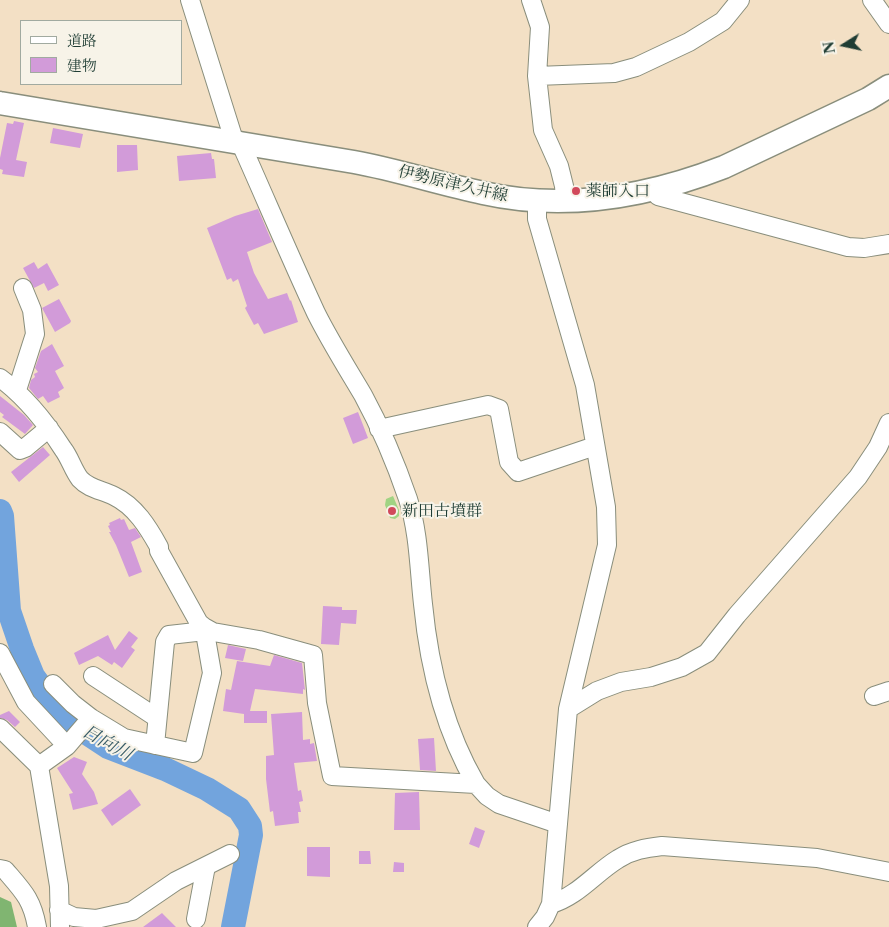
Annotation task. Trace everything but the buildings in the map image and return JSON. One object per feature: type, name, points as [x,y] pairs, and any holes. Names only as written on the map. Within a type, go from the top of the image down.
[{"type":"main road","name":"伊勢原津久井線","points":[[0,103],[369,165],[485,194],[565,201],[609,198],[654,190],[700,176],[724,167],[868,99],[889,86]]},
{"type":"street","points":[[190,0],[233,137],[241,144],[317,315],[364,398],[408,498],[414,520],[432,668],[442,707],[466,766],[476,784],[487,796],[499,804],[558,824]]},
{"type":"street","points":[[531,0],[540,27],[537,76],[543,130],[559,166],[564,186],[565,201]]},
{"type":"street","points":[[537,76],[614,73],[636,66],[689,42],[723,21],[740,0]]},
{"type":"street","points":[[872,0],[889,24]]},
{"type":"street","points":[[654,190],[658,196],[848,247],[864,248],[889,244]]},
{"type":"street","points":[[537,200],[537,219],[585,385],[606,507],[607,545],[568,709],[551,904],[545,917],[537,927]]},
{"type":"street","points":[[17,390],[35,334],[32,310],[23,288]]},
{"type":"street","points":[[0,378],[17,390],[41,416],[64,450],[80,479],[89,486],[115,496],[128,505],[143,521],[159,546],[159,551],[204,629],[212,673],[193,753],[124,738],[89,720],[53,684]]},
{"type":"street","points":[[379,429],[488,405],[498,409],[509,462],[518,472],[595,446]]},
{"type":"street","points":[[568,709],[597,691],[621,682],[651,677],[682,667],[707,652],[858,477],[878,447],[889,423]]},
{"type":"street","points":[[0,432],[20,450],[49,428]]},
{"type":"street","points":[[155,745],[165,642],[169,635],[204,629],[259,640],[313,655],[324,779],[476,784]]},
{"type":"street","points":[[0,653],[26,702],[68,744]]},
{"type":"street","points":[[93,676],[157,718]]},
{"type":"street","points":[[39,766],[68,744],[89,720]]},
{"type":"street","points":[[0,728],[39,766],[59,886],[60,919],[74,917],[96,919],[132,911],[176,880],[230,854]]},
{"type":"street","points":[[551,904],[575,892],[618,859],[637,849],[662,846],[817,858],[889,872]]},
{"type":"street","points":[[196,919],[206,866]]},
{"type":"street","points":[[0,869],[5,870],[28,897],[35,914],[37,927]]},
{"type":"green space","points":[[393,496],[399,510],[399,516],[395,519],[390,518],[385,505],[386,499]]},
{"type":"green space","points":[[0,897],[11,902],[17,927],[0,927]]},
{"type":"waterway","name":"日向川","points":[[0,511],[2,516],[9,611],[33,676],[55,706],[73,724],[108,747],[165,769],[207,789],[239,809],[250,826],[251,835],[233,927]]},
{"type":"place","name":"薬師入口","points":[[576,191]]},
{"type":"place","name":"新田古墳群","points":[[392,511]]}]
